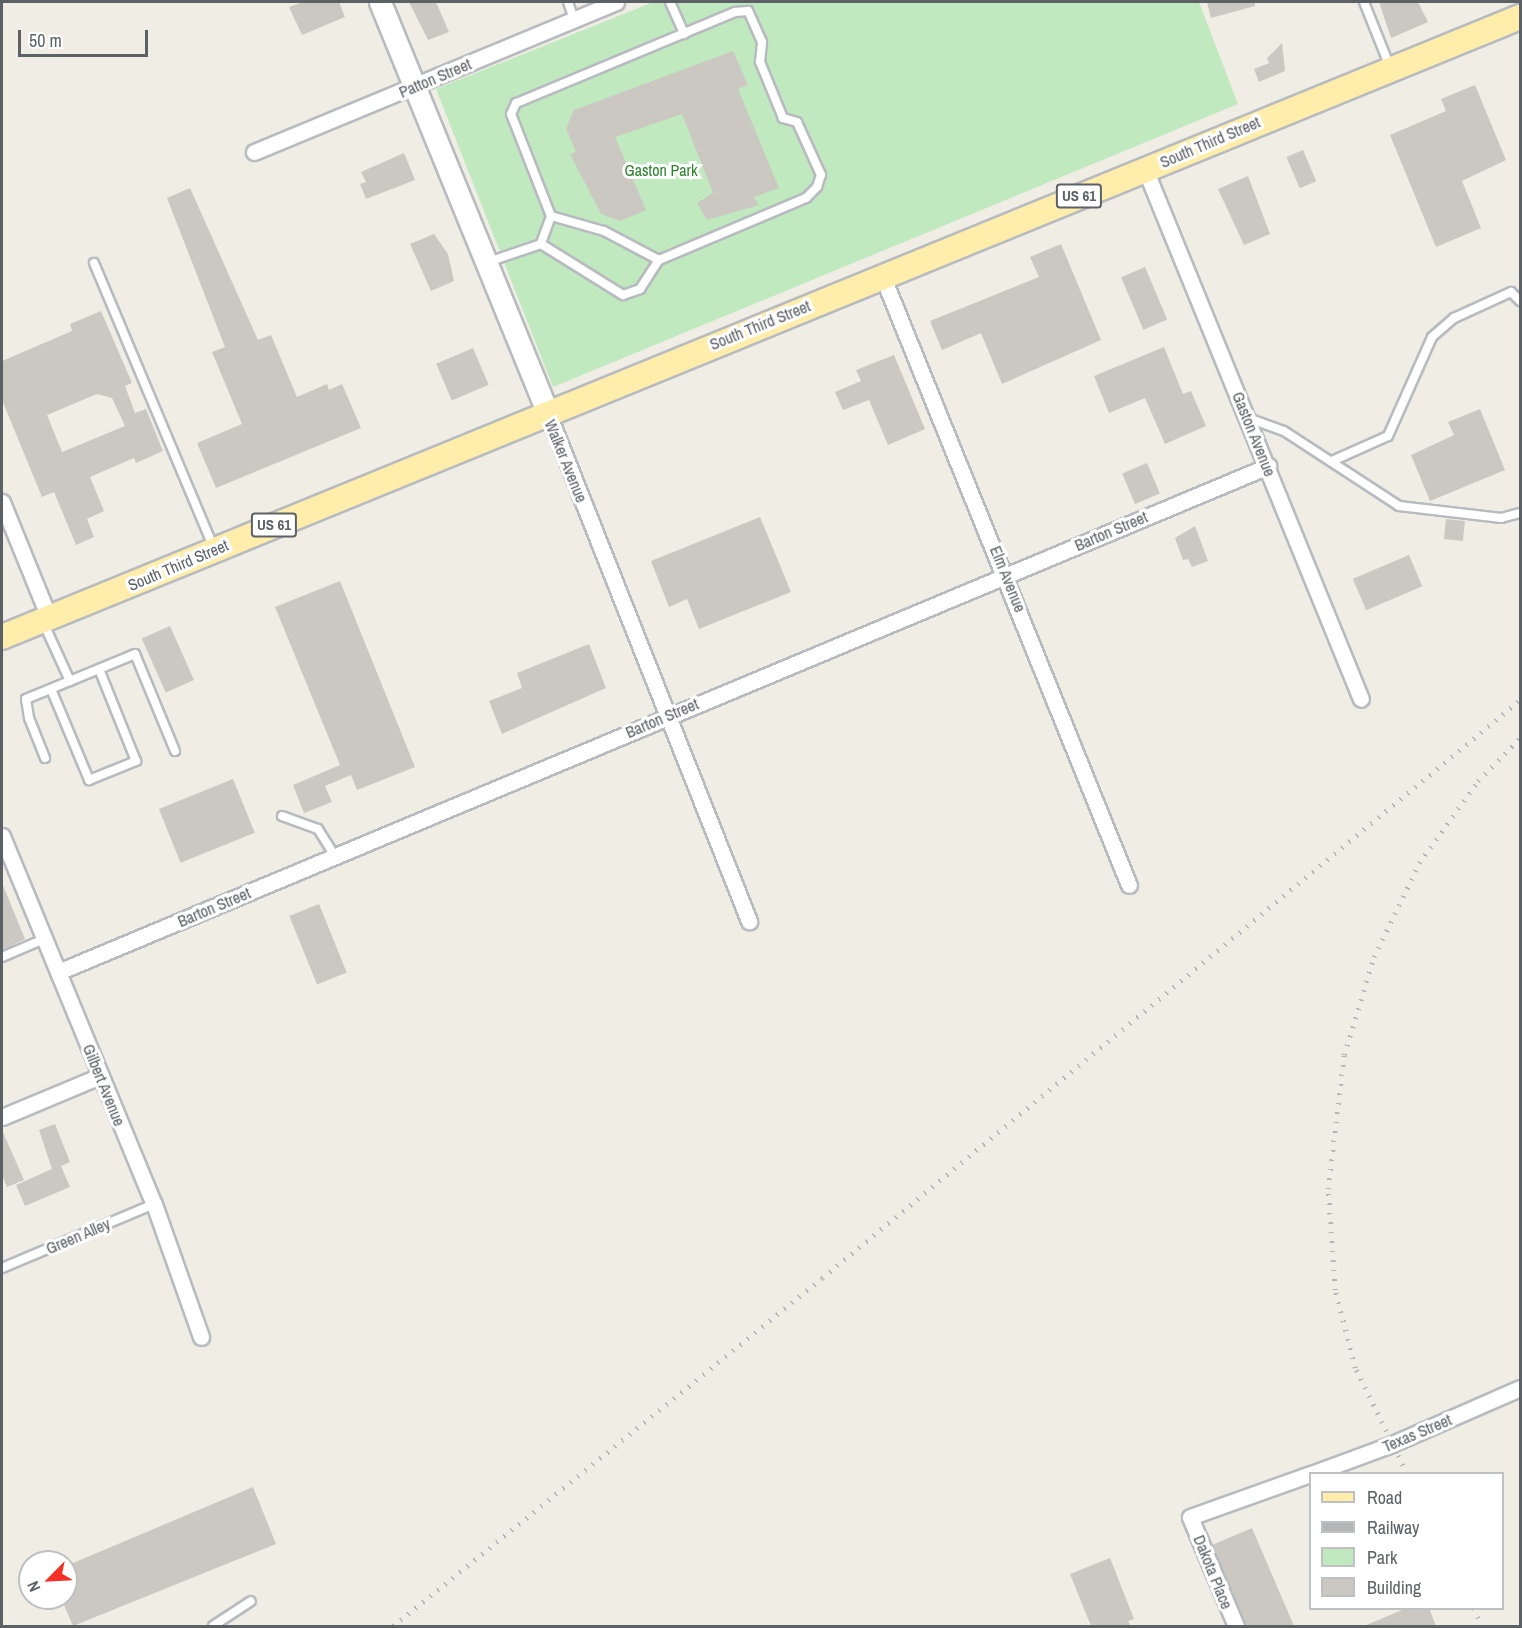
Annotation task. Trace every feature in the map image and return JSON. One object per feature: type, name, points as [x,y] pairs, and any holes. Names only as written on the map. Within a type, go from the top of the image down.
[{"type":"main road","name":"South Third Street","points":[[2,637],[547,411],[1521,17]]},
{"type":"street","name":"Walker Avenue","points":[[380,2],[547,411],[749,921]]},
{"type":"street","name":"Patton Street","points":[[254,152],[616,2]]},
{"type":"street","name":"Gaston Avenue","points":[[1145,169],[1268,466],[1361,699]]},
{"type":"street","name":"Elm Avenue","points":[[882,275],[1007,575],[1129,885]]},
{"type":"street","name":"Barton Street","points":[[58,972],[1268,466]]},
{"type":"street","points":[[2,502],[46,620]]},
{"type":"street","name":"Gilbert Avenue","points":[[2,839],[154,1204],[201,1337]]},
{"type":"street","points":[[2,1117],[100,1076]]},
{"type":"street","name":"Texas Street","points":[[1316,1472],[1392,1444],[1521,1388]]},
{"type":"street","name":"Texas Street","points":[[1190,1517],[1309,1475]]},
{"type":"street","name":"Dakota Place","points":[[1190,1517],[1230,1625]]},
{"type":"lane","points":[[568,2],[574,19]]},
{"type":"lane","points":[[670,2],[684,34]]},
{"type":"lane","points":[[1364,2],[1391,68]]},
{"type":"lane","points":[[748,11],[762,42],[760,62],[783,118],[797,122],[821,175],[817,187],[806,198],[659,260],[640,289],[623,296],[541,244],[551,216],[511,114],[516,103],[735,12],[748,11]]},
{"type":"lane","points":[[551,216],[604,231],[659,260]]},
{"type":"lane","points":[[486,263],[541,244]]},
{"type":"lane","points":[[94,263],[214,550]]},
{"type":"lane","points":[[1332,461],[1388,436],[1416,366],[1432,337],[1446,324],[1511,292],[1521,302]]},
{"type":"lane","points":[[1248,418],[1284,431],[1399,507],[1501,518],[1521,513]]},
{"type":"lane","points":[[46,620],[70,681]]},
{"type":"lane","points":[[45,758],[29,718],[26,699],[135,654],[176,751]]},
{"type":"lane","points":[[51,688],[89,780],[127,765],[136,761],[99,669]]},
{"type":"lane","points":[[282,816],[318,829],[335,856]]},
{"type":"lane","points":[[2,957],[44,939]]},
{"type":"lane","name":"Green Alley","points":[[2,1268],[154,1204]]},
{"type":"lane","points":[[213,1626],[251,1601]]},
{"type":"green space","name":"Gaston Park","points":[[653,2],[1199,2],[1238,104],[553,387],[436,89]]},
{"type":"building","points":[[303,2],[339,2],[345,17],[302,35],[289,7]]},
{"type":"building","points":[[409,2],[436,2],[449,32],[428,40]]},
{"type":"building","points":[[1207,2],[1255,2],[1255,6],[1211,18]]},
{"type":"building","points":[[1379,2],[1418,2],[1428,22],[1391,38]]},
{"type":"building","points":[[1282,43],[1285,71],[1259,82],[1254,69],[1269,63],[1267,58]]},
{"type":"building","points":[[733,51],[748,85],[738,89],[779,188],[754,197],[759,205],[707,220],[697,203],[713,193],[682,114],[615,137],[646,210],[620,221],[601,214],[570,154],[576,152],[566,128],[574,110]]},
{"type":"building","points":[[1475,85],[1506,160],[1462,181],[1481,228],[1436,247],[1390,135],[1446,111],[1441,99]]},
{"type":"building","points":[[1303,150],[1316,181],[1300,188],[1286,157]]},
{"type":"building","points":[[404,153],[415,180],[366,199],[360,184],[366,182],[361,172]]},
{"type":"building","points":[[1248,176],[1270,234],[1244,245],[1218,189]]},
{"type":"building","points":[[190,188],[258,340],[271,335],[297,397],[327,384],[329,390],[342,384],[361,428],[216,488],[197,443],[242,424],[212,352],[225,347],[167,198]]},
{"type":"building","points":[[434,234],[448,254],[454,281],[431,291],[410,244]]},
{"type":"building","points":[[1061,244],[1101,340],[1002,384],[981,333],[942,350],[930,321],[1039,277],[1030,257]]},
{"type":"building","points":[[1145,267],[1167,319],[1143,330],[1121,277]]},
{"type":"building","points":[[101,311],[132,383],[125,386],[135,413],[146,409],[163,451],[136,463],[134,458],[90,477],[104,511],[87,519],[94,537],[76,545],[54,492],[42,497],[2,400],[2,361],[72,331],[70,324]],"holes":[[[97,394],[112,398],[125,426],[62,452],[47,415]]]},
{"type":"building","points":[[1164,347],[1183,394],[1191,391],[1206,426],[1165,444],[1145,398],[1109,413],[1094,376]]},
{"type":"building","points":[[473,348],[489,385],[452,400],[436,364]]},
{"type":"building","points":[[894,355],[925,429],[888,445],[869,400],[843,410],[835,392],[861,381],[856,370]]},
{"type":"building","points":[[1480,409],[1505,470],[1430,501],[1411,455],[1454,435],[1448,422]]},
{"type":"building","points":[[1147,463],[1160,493],[1135,504],[1122,474]]},
{"type":"building","points":[[760,517],[791,592],[699,629],[687,599],[669,607],[651,561]]},
{"type":"building","points":[[1446,519],[1465,521],[1463,541],[1444,539]]},
{"type":"building","points":[[1195,526],[1208,561],[1192,567],[1188,559],[1183,560],[1175,538]]},
{"type":"building","points":[[1409,555],[1422,586],[1366,610],[1353,579]]},
{"type":"building","points":[[340,581],[415,767],[357,790],[351,775],[325,786],[332,802],[304,813],[293,785],[340,765],[275,607]]},
{"type":"building","points":[[170,626],[194,680],[166,693],[142,639]]},
{"type":"building","points":[[589,644],[606,688],[502,734],[489,701],[522,688],[517,673]]},
{"type":"building","points":[[233,779],[255,833],[181,863],[159,809]]},
{"type":"building","points":[[2,883],[25,939],[2,950]]},
{"type":"building","points":[[319,904],[347,973],[317,985],[289,916]]},
{"type":"building","points":[[55,1124],[70,1162],[61,1166],[70,1187],[25,1206],[16,1185],[52,1169],[39,1130]]},
{"type":"building","points":[[2,1130],[24,1180],[7,1187],[2,1175]]},
{"type":"building","points":[[253,1487],[276,1544],[73,1626],[66,1610],[78,1610],[78,1561]]},
{"type":"building","points":[[1252,1528],[1294,1626],[1246,1626],[1212,1545]]},
{"type":"building","points":[[1110,1558],[1134,1619],[1128,1621],[1131,1626],[1091,1626],[1070,1574]]},
{"type":"building","points":[[1402,1610],[1430,1610],[1436,1626],[1364,1626]]},
{"type":"railway","points":[[393,1626],[822,1278],[1520,700]]},
{"type":"railway","points":[[1406,1472],[1355,1368],[1335,1290],[1328,1189],[1344,1055],[1374,957],[1419,863],[1478,781],[1520,738]]},
{"type":"railway","points":[[1475,1610],[1482,1626]]}]
